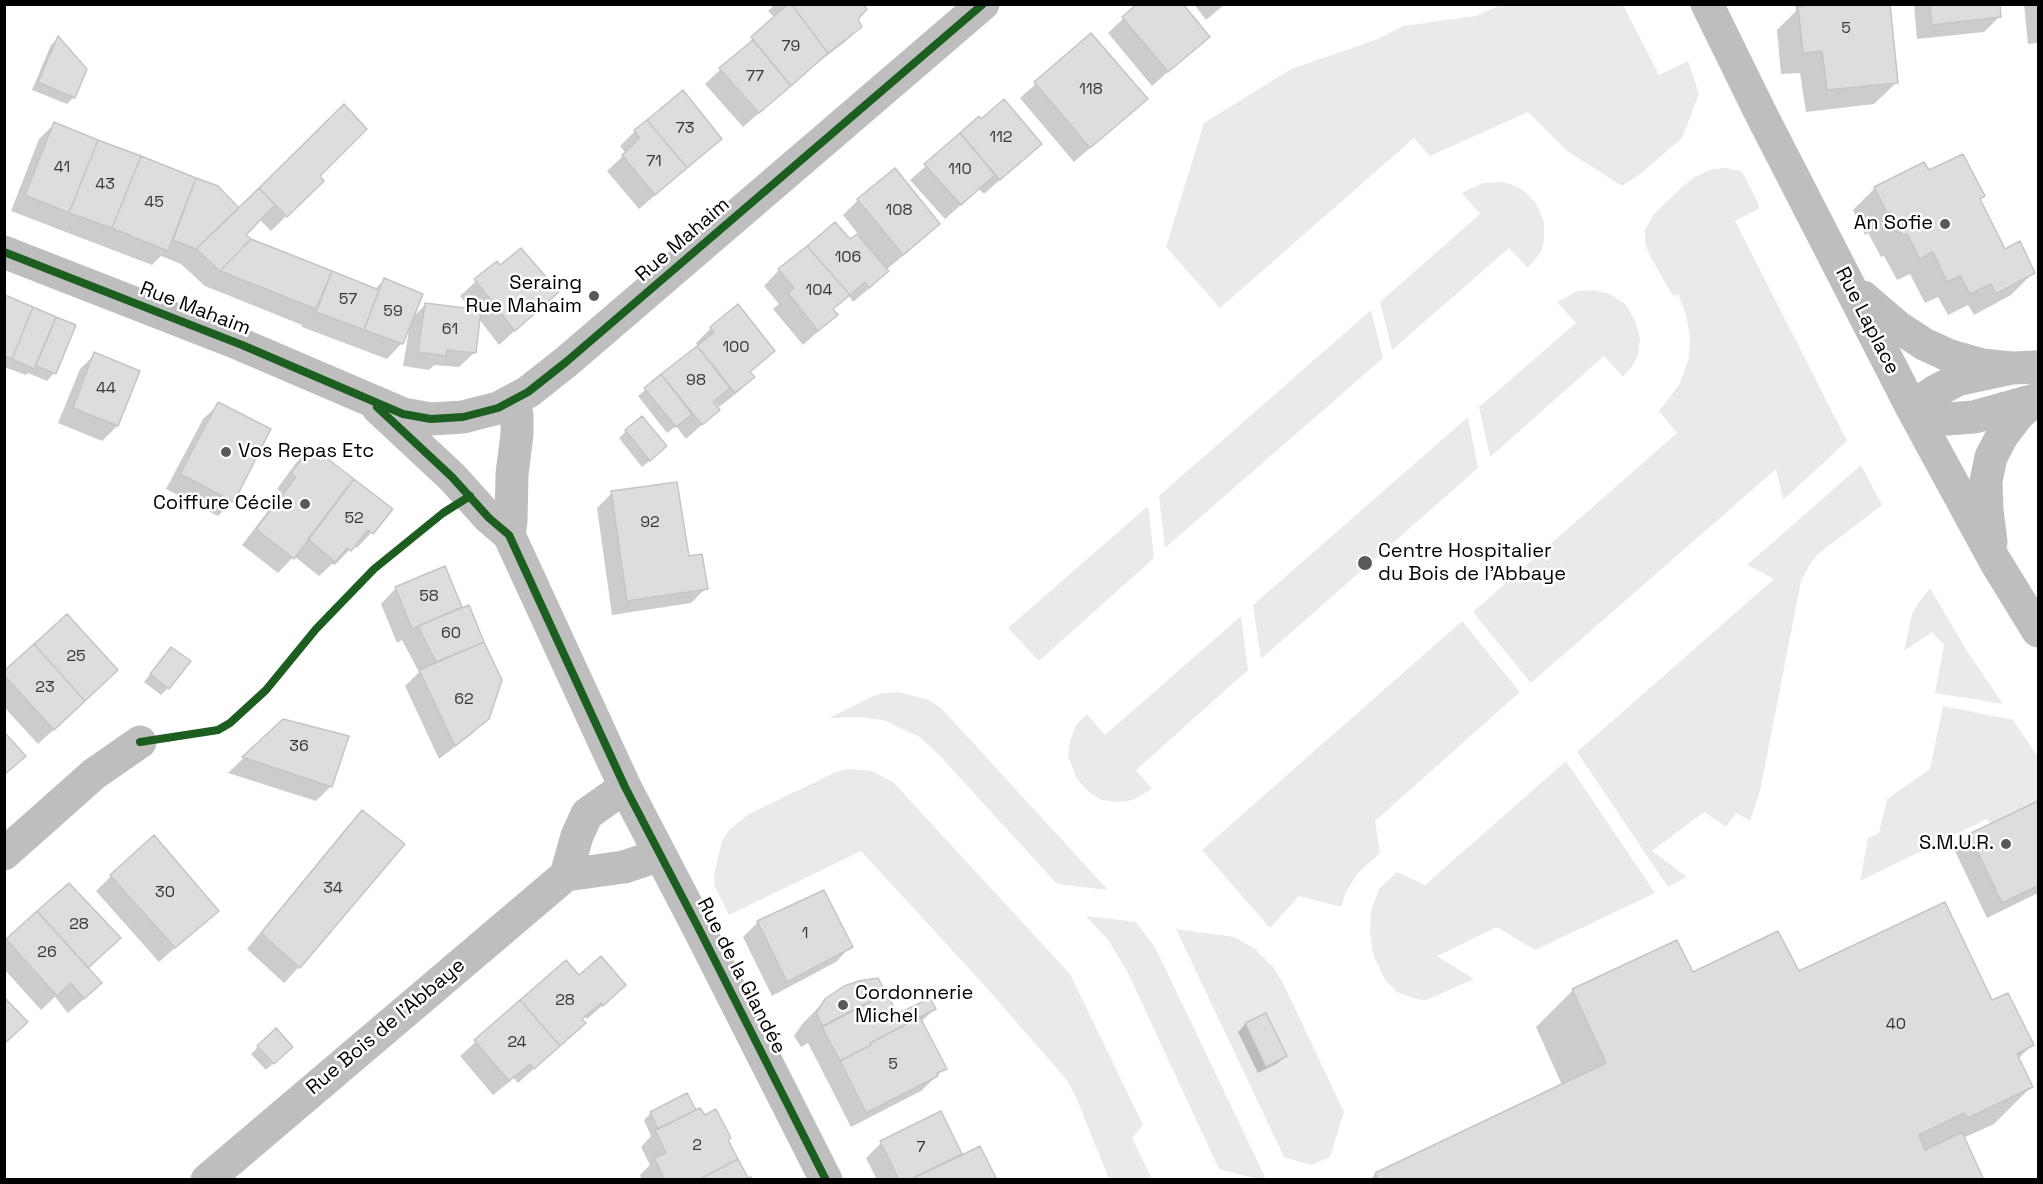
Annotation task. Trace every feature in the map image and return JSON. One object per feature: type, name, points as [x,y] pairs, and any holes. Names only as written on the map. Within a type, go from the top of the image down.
[{"type":"street","name":"Rue Mahaim","points":[[4,252],[242,345],[403,414],[431,419],[463,417],[498,408],[514,400],[528,392],[566,362],[983,4]]},
{"type":"street","name":"Rue Laplace","points":[[1707,4],[1913,410],[1995,561],[2038,630]]},
{"type":"street","points":[[1845,278],[1872,307],[1924,344],[1950,356],[1971,362],[2025,367]]},
{"type":"street","points":[[2025,367],[1958,380],[1934,392],[1913,410],[1925,417],[1947,419],[1974,417],[2037,399]]},
{"type":"street","points":[[1995,561],[1987,510],[1986,481],[1991,458],[2002,436],[2018,415],[2037,399]]},
{"type":"street","name":"Rue Mahaim","points":[[509,535],[512,474],[517,434],[514,400]]},
{"type":"street","name":"Rue Mahaim","points":[[371,401],[453,477],[489,518],[509,535],[625,787]]},
{"type":"street","points":[[4,854],[94,774],[140,742]]},
{"type":"street","points":[[625,787],[587,814],[577,836],[566,875],[624,867],[660,855]]},
{"type":"street","name":"Rue de la Glandée","points":[[625,787],[826,1179]]},
{"type":"street","name":"Rue Bois de l'Abbaye","points":[[207,1179],[566,875]]},
{"type":"shaded area","points":[[1501,5],[1623,5],[1659,75],[1688,61],[1699,94],[1682,138],[1640,174],[1622,186],[1567,151],[1528,112],[1430,156],[1414,138],[1220,308],[1166,247],[1204,123],[1291,69],[1378,39],[1403,26],[1476,16]]},
{"type":"shaded area","points":[[1724,168],[1742,171],[1759,205],[1758,209],[1735,221],[1847,441],[1783,500],[1776,469],[1531,683],[1473,612],[1677,433],[1659,411],[1679,385],[1689,358],[1690,337],[1686,315],[1678,294],[1673,296],[1650,256],[1645,243],[1645,230],[1653,215],[1684,185],[1710,170]]},
{"type":"shaded area","points":[[1504,182],[1522,189],[1536,203],[1544,222],[1544,241],[1540,253],[1528,268],[1509,248],[1392,350],[1380,302],[1480,214],[1462,193],[1483,183]]},
{"type":"shaded area","points":[[1593,290],[1610,294],[1625,304],[1635,320],[1640,338],[1638,355],[1633,365],[1623,377],[1604,356],[1490,457],[1479,407],[1576,323],[1557,302],[1578,291]]},
{"type":"shaded area","points":[[1371,310],[1383,358],[1165,548],[1159,496]]},
{"type":"shaded area","points":[[1468,417],[1478,468],[1261,659],[1253,605]]},
{"type":"shaded area","points":[[1861,465],[1882,505],[1818,554],[1801,581],[1760,791],[1750,821],[1736,813],[1726,827],[1704,812],[1652,851],[1687,877],[1668,887],[1577,752],[1774,579],[1747,565]]},
{"type":"shaded area","points":[[1148,506],[1154,558],[1039,661],[1008,628]]},
{"type":"shaded area","points":[[1930,588],[1967,651],[2003,704],[1935,693],[1944,645],[1932,632],[1904,651],[1912,614]]},
{"type":"shaded area","points":[[1241,616],[1248,670],[1136,770],[1152,789],[1133,800],[1119,802],[1101,800],[1089,792],[1077,779],[1068,756],[1070,741],[1076,725],[1087,714],[1105,735]]},
{"type":"shaded area","points":[[1462,621],[1520,692],[1375,821],[1380,853],[1358,873],[1346,892],[1341,907],[1299,896],[1270,928],[1202,850]]},
{"type":"shaded area","points":[[898,692],[929,700],[942,709],[1108,890],[1057,884],[920,737],[883,720],[861,717],[829,718],[873,696]]},
{"type":"shaded area","points":[[1943,706],[2013,720],[2038,757],[2038,801],[1990,824],[1987,819],[1860,881],[1868,838],[1879,833],[1887,799],[1930,769]]},
{"type":"shaded area","points":[[1566,761],[1655,893],[1535,950],[1497,927],[1437,956],[1474,979],[1426,1000],[1397,992],[1385,980],[1373,954],[1370,932],[1371,911],[1379,889],[1397,872],[1425,885]]},
{"type":"shaded area","points":[[850,769],[872,771],[893,782],[1070,974],[1143,1125],[1132,1138],[1152,1179],[1109,1179],[1076,1097],[1066,1079],[985,986],[861,851],[729,915],[715,887],[714,874],[722,841],[730,829],[749,814],[838,771]]},
{"type":"shaded area","points":[[1086,916],[1136,922],[1156,949],[1266,1179],[1257,1179],[1219,1169],[1127,971],[1108,940]]},
{"type":"shaded area","points":[[1176,929],[1235,937],[1255,949],[1274,968],[1344,1112],[1330,1157],[1311,1165],[1284,1157]]},
{"type":"building","points":[[788,4],[791,4],[828,53],[791,86],[751,37]]},
{"type":"building","points":[[791,4],[863,4],[867,9],[858,19],[862,27],[828,53]]},
{"type":"building","points":[[1137,4],[1183,4],[1210,37],[1168,72],[1122,17]]},
{"type":"building","points":[[1813,4],[1890,4],[1898,83],[1827,90],[1822,51],[1803,53],[1798,7]]},
{"type":"building","points":[[1930,4],[2000,4],[2001,17],[1932,25]]},
{"type":"building","points":[[1091,33],[1148,99],[1090,148],[1034,82]]},
{"type":"building","points":[[58,36],[87,69],[75,98],[38,82]]},
{"type":"building","points":[[753,40],[791,86],[759,113],[719,68]]},
{"type":"building","points":[[683,90],[722,139],[687,168],[647,120]]},
{"type":"building","points":[[1004,99],[1042,144],[1000,180],[960,133],[979,116],[981,119]]},
{"type":"building","points":[[344,104],[367,129],[320,176],[324,181],[287,217],[259,188]]},
{"type":"building","points":[[647,120],[687,168],[655,195],[622,155],[640,138],[634,130]]},
{"type":"building","points":[[54,122],[98,140],[69,213],[25,195]]},
{"type":"building","points":[[960,133],[995,175],[961,205],[924,164]]},
{"type":"building","points":[[98,140],[141,156],[112,228],[69,213]]},
{"type":"building","name":"An Sofie","points":[[1963,154],[1985,196],[1980,199],[2005,249],[2020,241],[2035,273],[1996,294],[1991,284],[1970,294],[1960,276],[1947,282],[1933,252],[1920,259],[1907,234],[1903,236],[1891,212],[1887,213],[1874,187],[1924,162],[1929,170]]},
{"type":"building","points":[[141,156],[196,178],[168,251],[112,228]]},
{"type":"building","points":[[895,168],[940,224],[903,255],[857,199]]},
{"type":"building","points":[[196,178],[218,186],[239,208],[196,249],[173,240]]},
{"type":"building","points":[[259,188],[275,205],[246,235],[251,239],[220,271],[196,249]]},
{"type":"building","points":[[835,222],[850,239],[857,234],[889,271],[869,288],[865,282],[850,295],[807,246]]},
{"type":"building","points":[[251,239],[332,271],[316,309],[220,271]]},
{"type":"building","points":[[807,246],[850,295],[833,309],[838,315],[818,331],[788,293],[794,288],[778,269]]},
{"type":"building","points":[[521,248],[559,292],[515,331],[474,279],[497,261],[500,265]]},
{"type":"building","points":[[332,271],[379,290],[364,330],[316,312]]},
{"type":"building","points":[[384,278],[423,294],[403,344],[364,330]]},
{"type":"building","points":[[5,295],[33,307],[12,359],[4,356]]},
{"type":"building","points":[[425,303],[481,310],[476,353],[447,350],[446,356],[418,352]]},
{"type":"building","points":[[738,304],[775,351],[750,372],[755,377],[735,393],[697,346],[714,332],[710,327]]},
{"type":"building","points":[[33,307],[56,317],[34,369],[12,359]]},
{"type":"building","points":[[56,317],[76,325],[56,374],[36,366]]},
{"type":"building","points":[[697,346],[730,388],[713,402],[720,410],[702,425],[661,374]]},
{"type":"building","points":[[94,352],[140,371],[118,426],[73,408]]},
{"type":"building","points":[[661,374],[692,414],[676,427],[644,388]]},
{"type":"building","name":"Vos Repas Etc","points":[[218,402],[271,429],[234,502],[180,474]]},
{"type":"building","points":[[642,416],[667,446],[650,461],[625,430]]},
{"type":"building","name":"Coiffure Cécile","points":[[311,446],[354,479],[294,559],[256,529],[296,477],[291,473]]},
{"type":"building","points":[[354,479],[393,509],[373,534],[368,530],[351,551],[347,548],[335,562],[308,539]]},
{"type":"building","points":[[677,482],[689,556],[702,554],[708,589],[627,601],[611,491]]},
{"type":"building","points":[[445,566],[462,607],[412,629],[395,587]]},
{"type":"building","points":[[469,605],[484,642],[436,662],[418,626]]},
{"type":"building","points":[[67,614],[118,670],[85,701],[34,644]]},
{"type":"building","points":[[484,642],[502,680],[489,719],[455,746],[419,670]]},
{"type":"building","points":[[34,644],[85,701],[54,730],[4,675],[4,671]]},
{"type":"building","points":[[171,647],[191,661],[169,689],[150,674]]},
{"type":"building","points":[[283,719],[349,736],[332,787],[242,757]]},
{"type":"building","points":[[4,732],[26,756],[4,775]]},
{"type":"building","name":"S.M.U.R.","points":[[2038,801],[2038,886],[2002,903],[1969,834]]},
{"type":"building","points":[[362,810],[405,844],[300,968],[261,933]]},
{"type":"building","points":[[154,835],[219,911],[175,948],[110,875]]},
{"type":"building","points":[[69,883],[121,938],[88,968],[37,911]]},
{"type":"building","points":[[824,890],[853,947],[787,982],[757,921]]},
{"type":"building","points":[[1945,902],[1992,1000],[2008,993],[2034,1045],[2017,1054],[2033,1087],[1968,1118],[1964,1113],[1919,1135],[1925,1150],[1962,1132],[1984,1180],[1378,1180],[1375,1173],[1606,1063],[1572,989],[1677,940],[1693,972],[1778,931],[1799,971]]},
{"type":"building","points":[[37,911],[102,983],[84,999],[71,983],[57,996],[6,939]]},
{"type":"building","points":[[601,956],[626,985],[603,1006],[601,1003],[582,1019],[586,1023],[560,1046],[520,1000],[566,960],[579,975]]},
{"type":"building","name":"Cordonnerie Michel","points":[[878,978],[886,993],[823,1026],[816,1013],[825,999],[844,986]]},
{"type":"building","points":[[887,993],[897,1014],[930,998],[936,1009],[840,1061],[822,1027]]},
{"type":"building","points":[[4,997],[28,1022],[4,1044]]},
{"type":"building","points":[[520,1000],[560,1046],[534,1069],[530,1064],[509,1081],[474,1040]]},
{"type":"building","points":[[1266,1013],[1287,1056],[1266,1067],[1245,1023]]},
{"type":"building","points":[[920,1017],[947,1069],[937,1073],[938,1076],[866,1113],[840,1061]]},
{"type":"building","points":[[276,1028],[293,1047],[274,1064],[257,1046]]},
{"type":"building","points":[[687,1093],[696,1110],[658,1129],[650,1112]]},
{"type":"building","points":[[700,1108],[705,1115],[716,1109],[731,1138],[728,1140],[738,1159],[698,1180],[665,1180],[654,1158],[666,1153],[655,1130]]},
{"type":"building","points":[[941,1111],[962,1154],[909,1180],[899,1180],[880,1141]]},
{"type":"building","points":[[980,1146],[997,1180],[909,1180],[962,1155]]},
{"type":"building","points":[[738,1159],[748,1178],[751,1177],[752,1180],[698,1180]]},
{"type":"cycle path","points":[[4,252],[242,345],[403,414],[431,419],[463,417],[498,408],[528,392],[566,362],[983,4]]},
{"type":"cycle path","points":[[377,407],[452,477],[489,518],[509,535],[625,787],[826,1180]]},
{"type":"cycle path","points":[[140,742],[218,730],[230,723],[266,690],[316,629],[374,569],[443,513],[470,496]]},
{"type":"place","name":"An Sofie","points":[[1945,224]]},
{"type":"place","name":"Seraing Rue Mahaim","points":[[594,296]]},
{"type":"place","name":"Vos Repas Etc","points":[[226,452]]},
{"type":"place","name":"Coiffure Cécile","points":[[305,504]]},
{"type":"place","name":"Centre Hospitalier du Bois de l'Abbaye","points":[[1365,563]]},
{"type":"place","name":"S.M.U.R.","points":[[2006,844]]},
{"type":"place","name":"Cordonnerie Michel","points":[[843,1005]]}]
